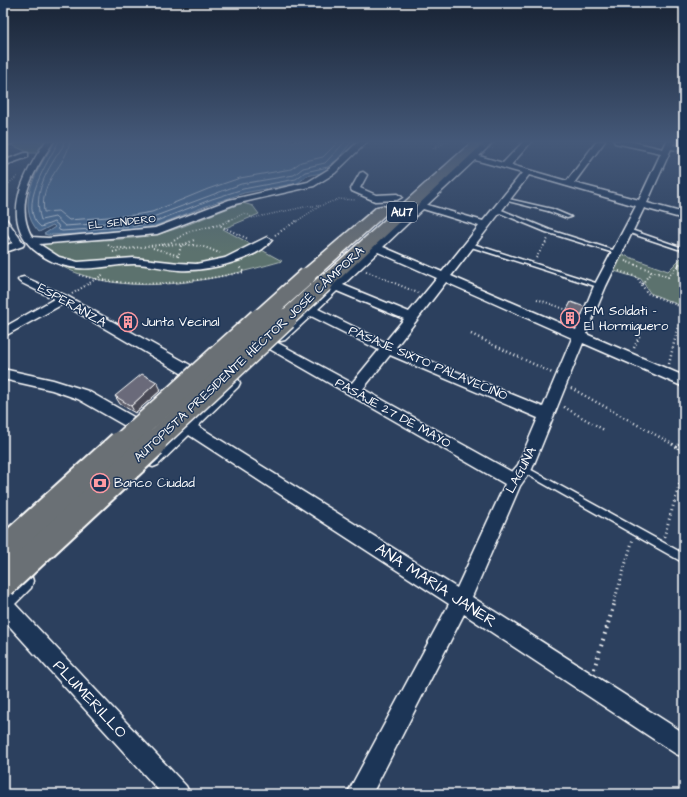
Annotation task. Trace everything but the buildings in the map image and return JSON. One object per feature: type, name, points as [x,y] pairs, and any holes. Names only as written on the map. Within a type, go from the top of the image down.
[{"type":"highway","name":"AUTOPISTA PRESIDENTE HÉCTOR JOSÉ CÁMPORA","points":[[3,584],[322,282],[397,197],[419,178]]},
{"type":"highway","name":"AUTOPISTA PRESIDENTE HÉCTOR JOSÉ CÁMPORA","points":[[3,551],[322,282],[438,178]]},
{"type":"street","points":[[28,178],[22,190],[18,210],[24,234],[29,240],[53,259],[73,265],[98,265],[144,261],[185,267],[209,266],[231,260],[264,242]]},
{"type":"street","name":"EL SENDERO","points":[[29,240],[56,240],[157,231],[232,202],[302,187],[320,178]]},
{"type":"street","points":[[361,178],[355,189],[375,198],[397,197]]},
{"type":"street","points":[[3,603],[309,310],[322,282],[356,266],[451,178]]},
{"type":"street","points":[[354,391],[522,178]]},
{"type":"street","points":[[549,178],[684,216]]},
{"type":"street","points":[[569,184],[573,178]]},
{"type":"street","name":"LAGUNA","points":[[360,794],[461,601],[550,408],[600,286],[655,178]]},
{"type":"street","points":[[421,206],[485,226]]},
{"type":"street","points":[[3,221],[19,244],[3,250]]},
{"type":"street","points":[[377,248],[684,382]]},
{"type":"street","name":"ESPERANZA","points":[[24,280],[63,299],[224,391]]},
{"type":"street","points":[[322,282],[412,318]]},
{"type":"street","points":[[3,333],[63,299]]},
{"type":"street","name":"PASAJE SIXTO PALAVECINO","points":[[309,310],[388,348],[550,408]]},
{"type":"street","name":"PASAJE 27 DE MAYO","points":[[272,345],[354,391],[519,475]]},
{"type":"street","points":[[3,374],[53,385],[83,395],[169,444]]},
{"type":"street","name":"ANA MARÍA JANER","points":[[187,426],[684,746]]},
{"type":"street","name":"PLUMERILLO","points":[[3,603],[178,794]]},
{"type":"lane","points":[[506,199],[550,210],[569,217]]},
{"type":"lane","points":[[498,210],[613,259]]},
{"type":"lane","points":[[629,231],[680,248]]},
{"type":"lane","points":[[470,245],[600,286]]},
{"type":"lane","points":[[519,475],[636,531],[684,559]]},
{"type":"path","points":[[219,225],[264,242],[320,206],[339,199],[361,200]]},
{"type":"path","points":[[184,257],[150,247],[170,243],[190,232],[219,225],[245,213],[253,218],[309,206],[320,206]]},
{"type":"path","points":[[532,264],[548,238]]},
{"type":"path","points":[[181,246],[194,240]]},
{"type":"path","points":[[109,253],[111,247]]},
{"type":"path","points":[[613,259],[668,277],[684,259]]},
{"type":"path","points":[[613,259],[637,277],[647,293],[684,308]]},
{"type":"path","points":[[77,275],[95,280],[154,285],[195,282],[244,272],[231,260]]},
{"type":"path","points":[[678,265],[684,267]]},
{"type":"path","points":[[356,266],[428,298]]},
{"type":"path","points":[[642,284],[652,271]]},
{"type":"path","points":[[63,299],[95,280]]},
{"type":"path","points":[[537,299],[588,317]]},
{"type":"path","points":[[666,374],[679,322]]},
{"type":"path","points":[[630,358],[642,330]]},
{"type":"path","points":[[471,334],[561,380],[684,452]]},
{"type":"path","points":[[550,408],[604,430]]},
{"type":"path","points":[[678,449],[684,429]]},
{"type":"path","points":[[662,546],[684,469]]},
{"type":"path","points":[[589,684],[636,531]]},
{"type":"green space","points":[[243,203],[253,206],[259,214],[223,229],[282,261],[221,276],[188,282],[155,284],[122,283],[91,278],[61,266],[35,248],[36,244],[64,241],[134,238],[160,234]]},
{"type":"green space","points":[[618,253],[668,271],[681,258],[684,258],[684,307],[650,293],[641,279],[611,270]]},
{"type":"water","points":[[34,178],[304,178],[298,183],[244,193],[155,226],[82,234],[48,235],[44,234],[55,227],[53,225],[39,232],[32,221],[28,210],[28,198]]},
{"type":"place","name":"FM Soldati - El Hormiguero","points":[[570,318]]},
{"type":"place","name":"Junta Vecinal","points":[[128,322]]},
{"type":"place","name":"Banco Ciudad","points":[[100,483]]}]
